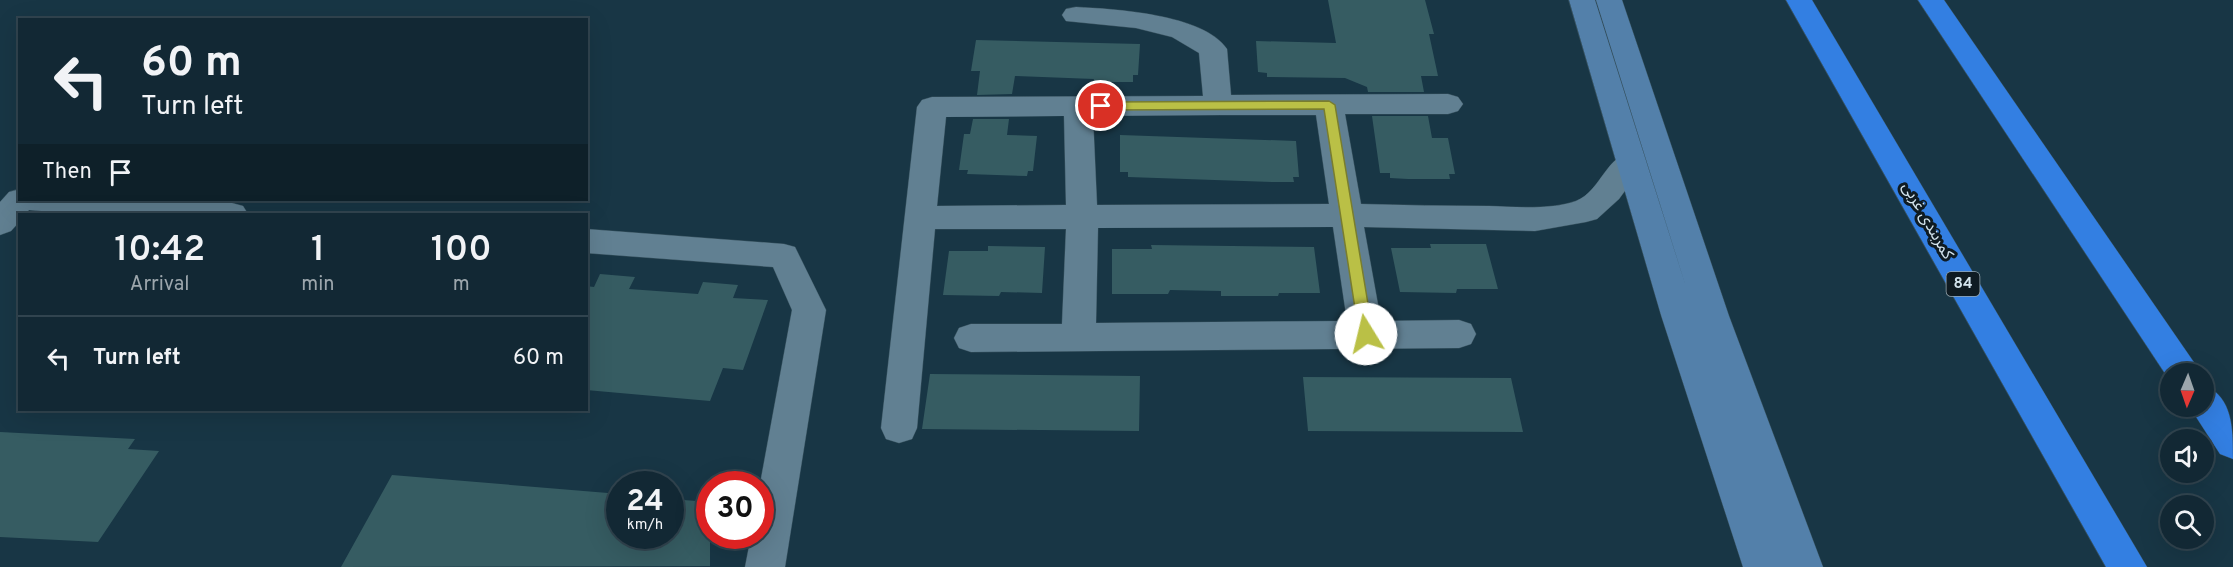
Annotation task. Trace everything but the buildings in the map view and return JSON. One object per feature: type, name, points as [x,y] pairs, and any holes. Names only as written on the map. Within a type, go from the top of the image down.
[{"type":"highway","name":"کمربندی غربی","points":[[1799,0],[2127,567]]},
{"type":"highway","points":[[1931,0],[2178,363]]},
{"type":"highway","points":[[2214,415],[2233,443]]},
{"type":"street","points":[[1582,0],[1678,315],[1763,567]]},
{"type":"street","points":[[1609,0],[1712,316],[1803,567]]},
{"type":"street","points":[[1076,15],[1136,19],[1182,31],[1213,49],[1218,106]]},
{"type":"street","points":[[1329,105],[1366,334]]},
{"type":"street","points":[[899,428],[932,107],[1448,105]]},
{"type":"street","points":[[1078,106],[1082,217],[1079,337]]},
{"type":"street","points":[[920,218],[1347,215],[1497,220],[1535,219],[1586,212],[1608,191],[1631,162]]},
{"type":"street","points":[[0,197],[18,199]]},
{"type":"street","points":[[0,223],[18,201]]},
{"type":"street","points":[[47,201],[218,213]]},
{"type":"street","points":[[588,241],[784,256],[809,310],[765,567]]},
{"type":"street","points":[[971,338],[1459,334]]},
{"type":"route","points":[[1101,106],[1329,105],[1366,334]]}]
